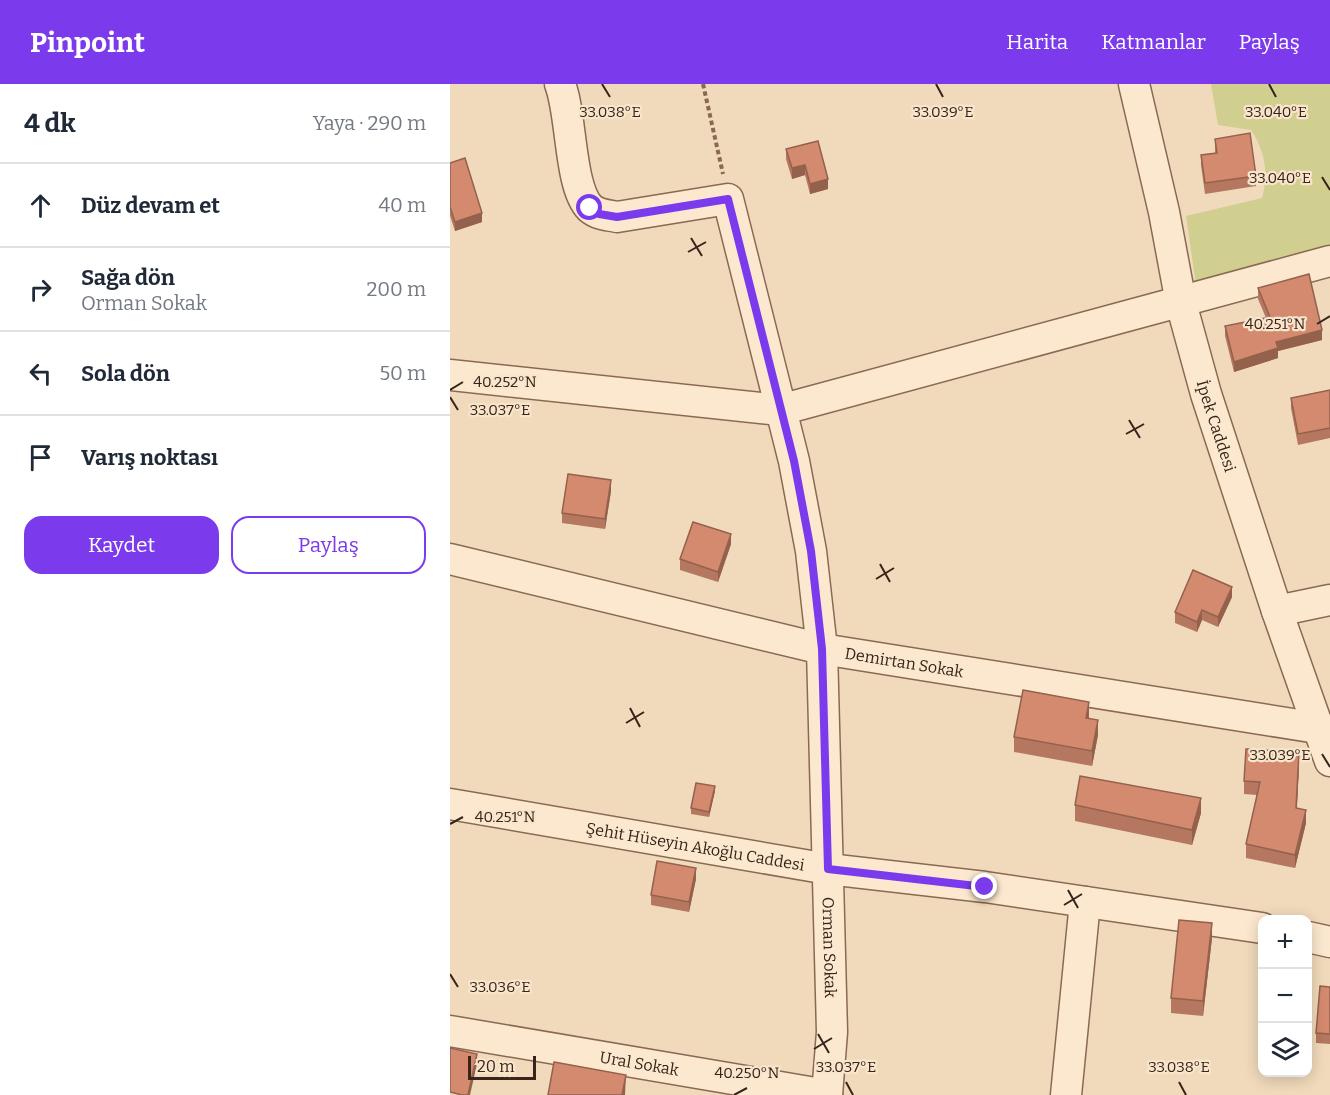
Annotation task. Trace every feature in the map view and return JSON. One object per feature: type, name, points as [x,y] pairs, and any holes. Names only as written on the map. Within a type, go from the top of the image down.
[{"type":"street","points":[[560,84],[576,172],[590,208],[599,214],[617,217],[728,199]]},
{"type":"street","name":"İpek Caddesi","points":[[1134,84],[1164,212],[1180,303],[1220,441],[1276,611],[1324,730],[1330,761]]},
{"type":"street","name":"Orman Sokak","points":[[728,199],[794,461],[811,551],[822,649],[832,1032],[827,1095]]},
{"type":"street","points":[[450,375],[780,410],[1330,261]]},
{"type":"street","name":"Demirtan Sokak","points":[[450,559],[822,649],[1324,730]]},
{"type":"street","points":[[1276,611],[1330,600]]},
{"type":"street","name":"Şehit Hüseyin Akoğlu Caddesi","points":[[450,804],[828,869],[985,887],[1258,927]]},
{"type":"street","points":[[1066,1095],[1085,902]]},
{"type":"street","points":[[1312,938],[1330,942]]},
{"type":"street","name":"Ural Sokak","points":[[450,1031],[827,1095]]},
{"type":"path","points":[[703,84],[728,199]]},
{"type":"shaded area","points":[[1211,84],[1330,84],[1330,251],[1196,285],[1186,216],[1262,198],[1265,180],[1260,146],[1251,130],[1218,125]]},
{"type":"building","points":[[1250,133],[1256,176],[1205,183],[1201,155],[1217,153],[1215,139]]},
{"type":"building","points":[[818,141],[828,179],[810,184],[805,165],[792,168],[786,149]]},
{"type":"building","points":[[465,158],[482,213],[455,222],[450,207],[450,163]]},
{"type":"building","points":[[1309,274],[1322,330],[1276,342],[1278,348],[1234,362],[1225,326],[1270,317],[1258,288]]},
{"type":"building","points":[[1330,390],[1330,428],[1298,434],[1291,398]]},
{"type":"building","points":[[568,474],[611,480],[605,519],[562,513]]},
{"type":"building","points":[[693,522],[731,534],[718,572],[680,559]]},
{"type":"building","points":[[1193,570],[1232,587],[1218,617],[1202,610],[1197,622],[1175,612]]},
{"type":"building","points":[[1023,690],[1089,702],[1086,718],[1098,720],[1092,751],[1014,737]]},
{"type":"building","points":[[1246,749],[1299,752],[1296,808],[1306,810],[1295,855],[1246,844],[1260,782],[1244,781]]},
{"type":"building","points":[[1080,776],[1201,798],[1192,830],[1075,805]]},
{"type":"building","points":[[696,783],[715,786],[709,812],[691,808]]},
{"type":"building","points":[[657,861],[696,868],[689,902],[651,895]]},
{"type":"building","points":[[1179,920],[1212,923],[1203,1001],[1171,998]]},
{"type":"building","points":[[1320,986],[1330,987],[1330,1034],[1316,1033]]},
{"type":"building","points":[[450,1048],[477,1054],[468,1095],[450,1092]]},
{"type":"building","points":[[554,1062],[626,1075],[622,1095],[548,1095]]},
{"type":"route","points":[[590,208],[599,214],[617,217],[728,199],[794,461],[811,551],[822,649],[828,869],[985,887]]}]
